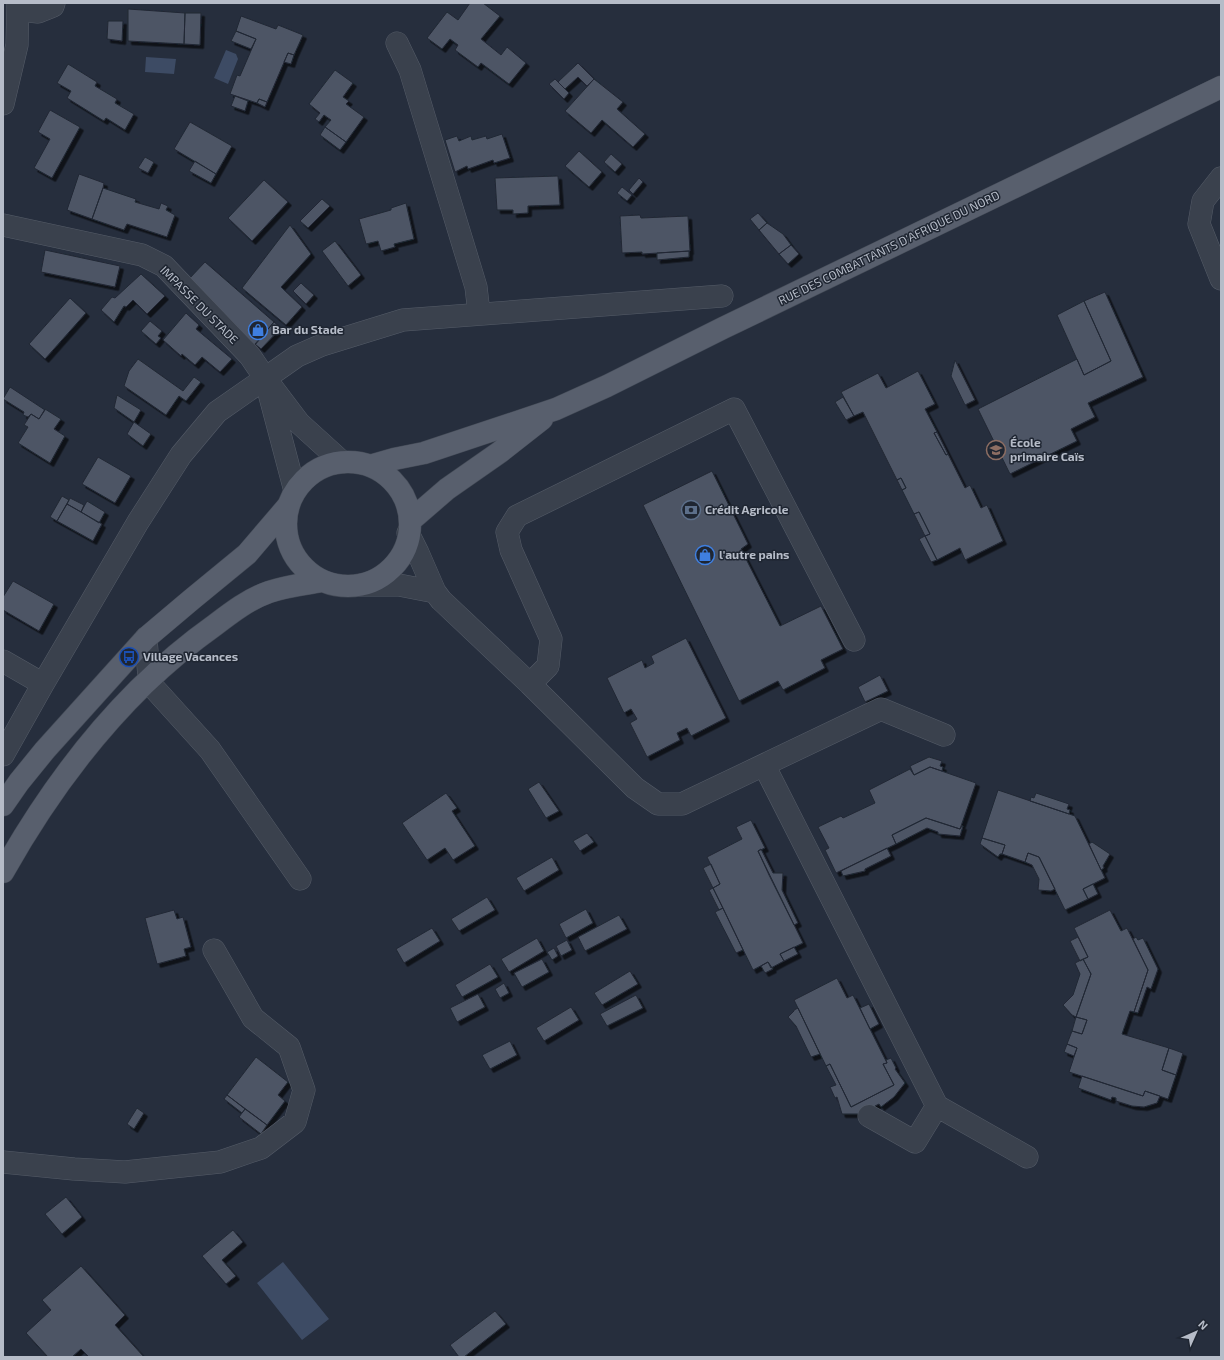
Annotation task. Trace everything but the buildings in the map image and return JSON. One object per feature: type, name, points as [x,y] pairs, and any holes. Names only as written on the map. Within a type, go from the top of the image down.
[{"type":"main road","name":"RUE DES COMBATTANTS D'AFRIQUE DU NORD","points":[[373,465],[424,453],[556,409],[607,386],[723,328],[1221,87]]},
{"type":"main road","name":"RUE DES COMBATTANTS D'AFRIQUE DU NORD","points":[[409,527],[446,489],[500,452],[556,409]]},
{"type":"main road","points":[[3,805],[18,782],[45,750],[146,638],[247,554],[292,498],[317,470],[342,462],[373,465],[390,479],[402,494],[408,508],[409,527],[407,544],[399,560],[386,574],[361,585],[340,586],[323,581],[303,567],[293,554],[287,539],[286,526],[292,498]]},
{"type":"main road","points":[[3,872],[55,788],[103,728],[149,678],[199,636],[243,604],[269,592],[296,585],[323,581]]},
{"type":"street","points":[[3,104],[16,45],[18,6],[38,12],[53,6],[54,3]]},
{"type":"street","points":[[397,42],[410,70],[476,287],[479,314]]},
{"type":"street","points":[[1221,178],[1203,201],[1199,224],[1221,280]]},
{"type":"street","name":"IMPASSE DU STADE","points":[[3,225],[142,255],[164,266],[250,356],[299,423],[342,462]]},
{"type":"street","points":[[3,755],[138,522],[181,455],[217,412],[297,356],[322,345],[403,320],[722,296]]},
{"type":"street","points":[[265,378],[292,498]]},
{"type":"street","points":[[530,684],[548,666],[551,639],[511,550],[506,532],[517,516],[734,409],[854,640]]},
{"type":"street","points":[[409,527],[418,553],[435,592],[442,600],[530,684],[635,788],[658,804],[682,804],[881,709],[944,735]]},
{"type":"street","points":[[361,585],[398,585],[435,592]]},
{"type":"street","points":[[146,638],[149,678],[153,687],[210,750],[300,880]]},
{"type":"street","points":[[3,661],[43,684]]},
{"type":"street","points":[[764,765],[937,1106],[1027,1157]]},
{"type":"street","points":[[3,1162],[125,1172],[220,1162],[261,1148],[295,1122],[304,1090],[289,1047],[253,1018],[214,950]]},
{"type":"street","points":[[869,1116],[915,1142],[937,1106]]},
{"type":"water","points":[[226,50],[236,54],[238,59],[228,84],[214,78]]},
{"type":"water","points":[[146,57],[176,59],[174,74],[145,72]]},
{"type":"water","points":[[283,1262],[329,1319],[302,1340],[257,1283]]},
{"type":"place","name":"Bar du Stade","points":[[258,330]]},
{"type":"place","name":"École primaire Caïs","points":[[996,450]]},
{"type":"place","name":"Crédit Agricole","points":[[691,510]]},
{"type":"place","name":"l'autre pains","points":[[705,555]]},
{"type":"place","name":"Village Vacances","points":[[129,657]]}]
